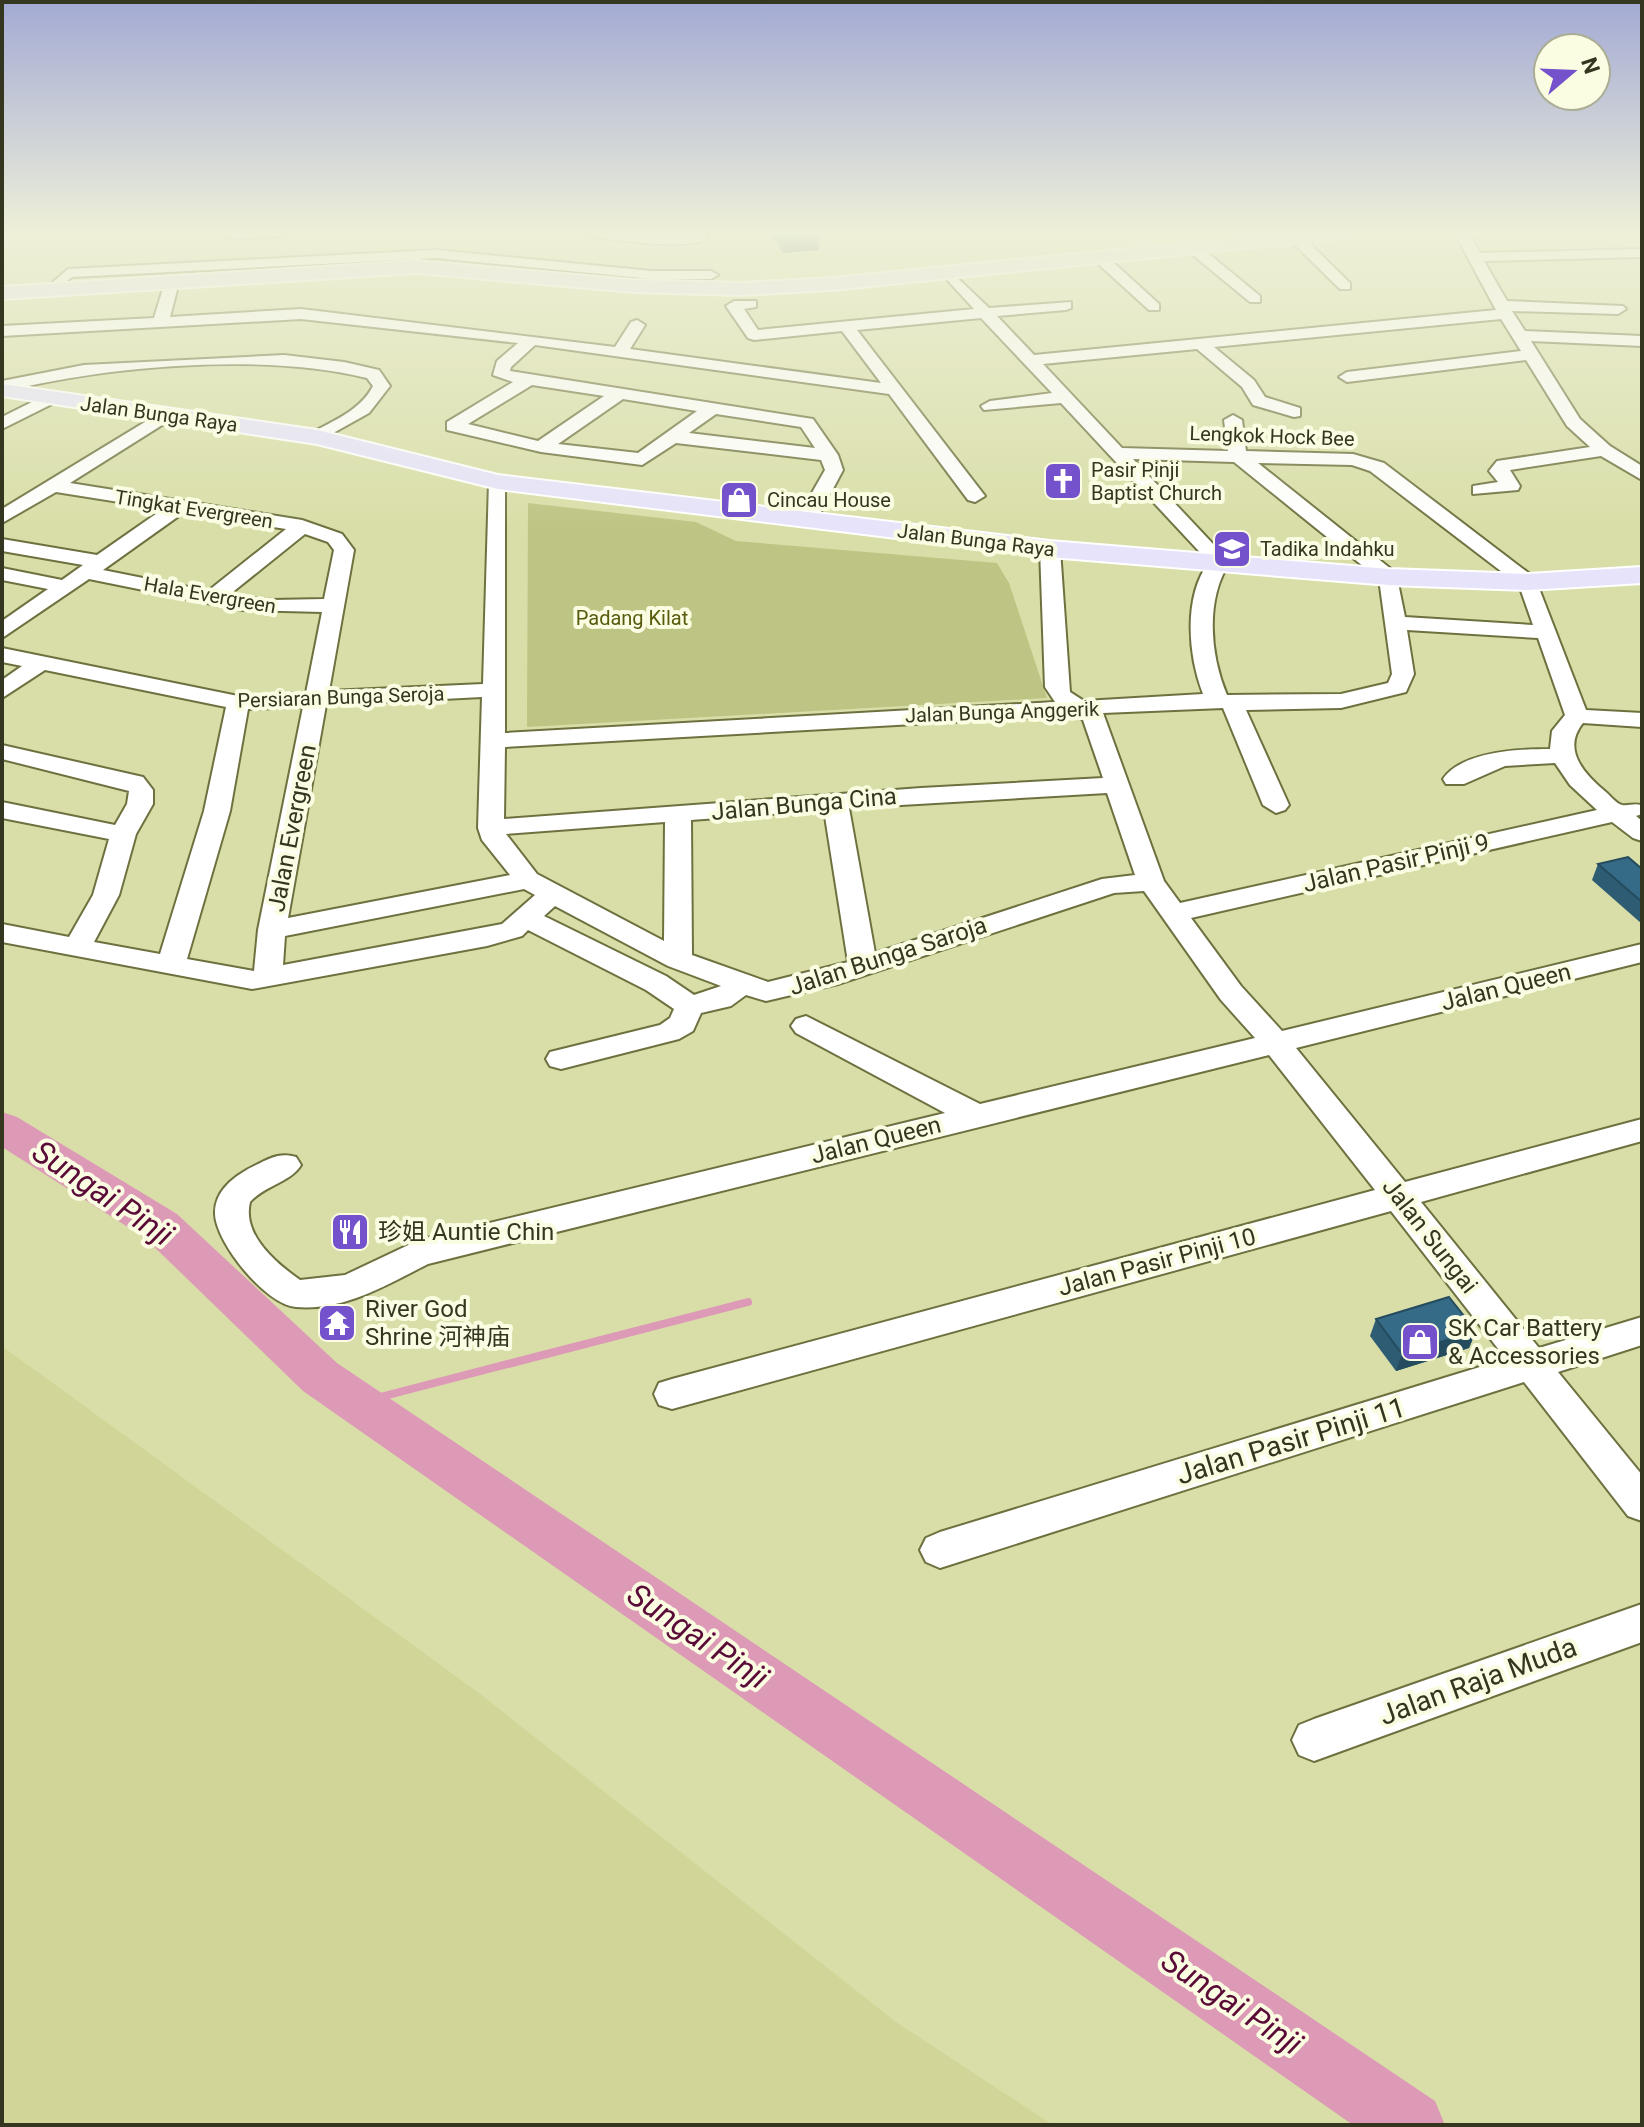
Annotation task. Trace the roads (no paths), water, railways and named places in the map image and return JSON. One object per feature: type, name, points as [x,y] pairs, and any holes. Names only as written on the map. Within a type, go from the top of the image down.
[{"type":"main road","name":"Jalan Bunga Raya","points":[[2,389],[317,437],[498,482],[1050,549],[1389,577],[1528,582],[1642,575]]},
{"type":"street","points":[[454,331],[620,353],[786,363],[852,386],[895,389]]},
{"type":"street","points":[[620,353],[633,331]]},
{"type":"street","points":[[751,331],[754,335],[801,331]]},
{"type":"street","points":[[850,331],[975,496]]},
{"type":"street","points":[[1003,331],[1220,562],[1210,571],[1206,590],[1204,664],[1276,805]]},
{"type":"street","points":[[1030,360],[1321,331]]},
{"type":"street","points":[[1519,331],[1573,422],[1604,450],[1637,467]]},
{"type":"street","points":[[771,334],[786,363]]},
{"type":"street","points":[[1522,336],[1642,341]]},
{"type":"street","points":[[532,340],[500,371],[506,378],[711,409],[818,414],[852,386]]},
{"type":"street","points":[[1202,345],[1248,384],[1259,401],[1294,412]]},
{"type":"street","points":[[1347,377],[1533,354]]},
{"type":"street","name":"Jalan Bunga Raya","points":[[2,389],[41,374],[232,360],[285,361],[373,374],[382,386],[380,392],[351,417],[317,437]]},
{"type":"street","points":[[527,381],[453,426],[541,447],[642,459],[711,409]]},
{"type":"street","points":[[541,447],[619,394]]},
{"type":"street","points":[[990,406],[1065,397]]},
{"type":"street","points":[[2,424],[50,398]]},
{"type":"street","points":[[807,519],[834,470],[818,414]]},
{"type":"street","points":[[2,517],[169,415]]},
{"type":"street","points":[[1233,420],[1238,456],[1389,577]]},
{"type":"street","points":[[674,437],[829,455]]},
{"type":"street","points":[[1341,441],[1367,462]]},
{"type":"street","name":"Lengkok Hock Bee","points":[[1118,453],[1238,456],[1310,449],[1367,462],[1528,582]]},
{"type":"street","points":[[1480,490],[1511,486],[1498,471],[1504,465],[1604,450]]},
{"type":"street","points":[[491,828],[498,482]]},
{"type":"street","name":"Tingkat Evergreen","points":[[52,486],[302,526],[335,538]]},
{"type":"street","points":[[2,631],[179,507]]},
{"type":"street","points":[[215,596],[302,526]]},
{"type":"street","name":"Jalan Evergreen","points":[[267,980],[272,930],[344,550],[335,538]]},
{"type":"street","name":"Hala Evergreen","points":[[2,545],[265,608],[301,610],[332,605]]},
{"type":"street","points":[[1050,549],[1056,687],[1061,696],[1085,709]]},
{"type":"street","points":[[2,574],[67,587]]},
{"type":"street","name":"Jalan Bunga Anggerik","points":[[492,741],[841,719],[1383,695],[1398,687],[1403,674],[1389,577]]},
{"type":"street","points":[[1528,582],[1577,716]]},
{"type":"street","points":[[1397,623],[1546,632]]},
{"type":"street","name":"Persiaran Bunga Seroja","points":[[2,655],[238,703],[317,702],[492,690]]},
{"type":"street","points":[[2,691],[41,663]]},
{"type":"street","points":[[170,967],[217,811],[238,703]]},
{"type":"street","name":"Jalan Sungai","points":[[1085,709],[1093,716],[1151,882],[1237,1001],[1277,1044],[1642,1504]]},
{"type":"street","points":[[1642,720],[1577,716],[1565,726],[1558,740],[1561,756],[1572,772],[1630,811],[1642,833]]},
{"type":"street","points":[[2,752],[134,782],[141,790],[140,804],[123,834],[106,895],[77,948]]},
{"type":"street","points":[[1455,779],[1488,762],[1521,756],[1561,756]]},
{"type":"street","name":"Jalan Bunga Cina","points":[[491,828],[835,801],[1118,785]]},
{"type":"street","points":[[835,801],[863,965]]},
{"type":"street","points":[[2,810],[123,834]]},
{"type":"street","name":"Jalan Pasir Pinji 9","points":[[1174,913],[1630,811]]},
{"type":"street","points":[[678,814],[678,960]]},
{"type":"street","name":"Jalan Bunga Saroja","points":[[491,828],[495,840],[540,887],[678,960],[740,986],[766,992],[794,988],[1111,885],[1151,882]]},
{"type":"street","points":[[272,930],[540,887]]},
{"type":"street","points":[[2,933],[170,967],[267,980],[512,930],[526,918],[540,887]]},
{"type":"street","points":[[526,918],[656,983],[689,1006],[721,999],[740,986]]},
{"type":"street","name":"Jalan Queen","points":[[285,1165],[250,1183],[234,1200],[230,1215],[243,1245],[283,1287],[295,1294],[351,1288],[419,1253],[1642,953]]},
{"type":"street","points":[[561,1059],[669,1032],[683,1024],[689,1006]]},
{"type":"street","points":[[806,1026],[976,1116]]},
{"type":"street","name":"Jalan Pasir Pinji 10","points":[[672,1394],[1642,1130]]},
{"type":"street","name":"Jalan Pasir Pinji 11","points":[[940,1550],[1642,1331]]},
{"type":"street","name":"Jalan Raja Muda","points":[[1314,1740],[1642,1623]]},
{"type":"waterway","name":"Sungai Pinji","points":[[2,1127],[161,1226],[320,1377],[1411,2125]]},
{"type":"waterway","points":[[357,1403],[748,1302]]},
{"type":"place","name":"Pasir Pinji Baptist Church","points":[[1063,481]]},
{"type":"place","name":"Cincau House","points":[[739,500]]},
{"type":"place","name":"Tadika Indahku","points":[[1232,549]]},
{"type":"place","name":"珍姐 Auntie Chin","points":[[350,1232]]},
{"type":"place","name":"River God Shrine 河神庙","points":[[337,1323]]},
{"type":"place","name":"SK Car Battery & Accessories","points":[[1420,1342]]},
{"type":"park label","name":"Padang Kilat","points":[[632,618]]}]
